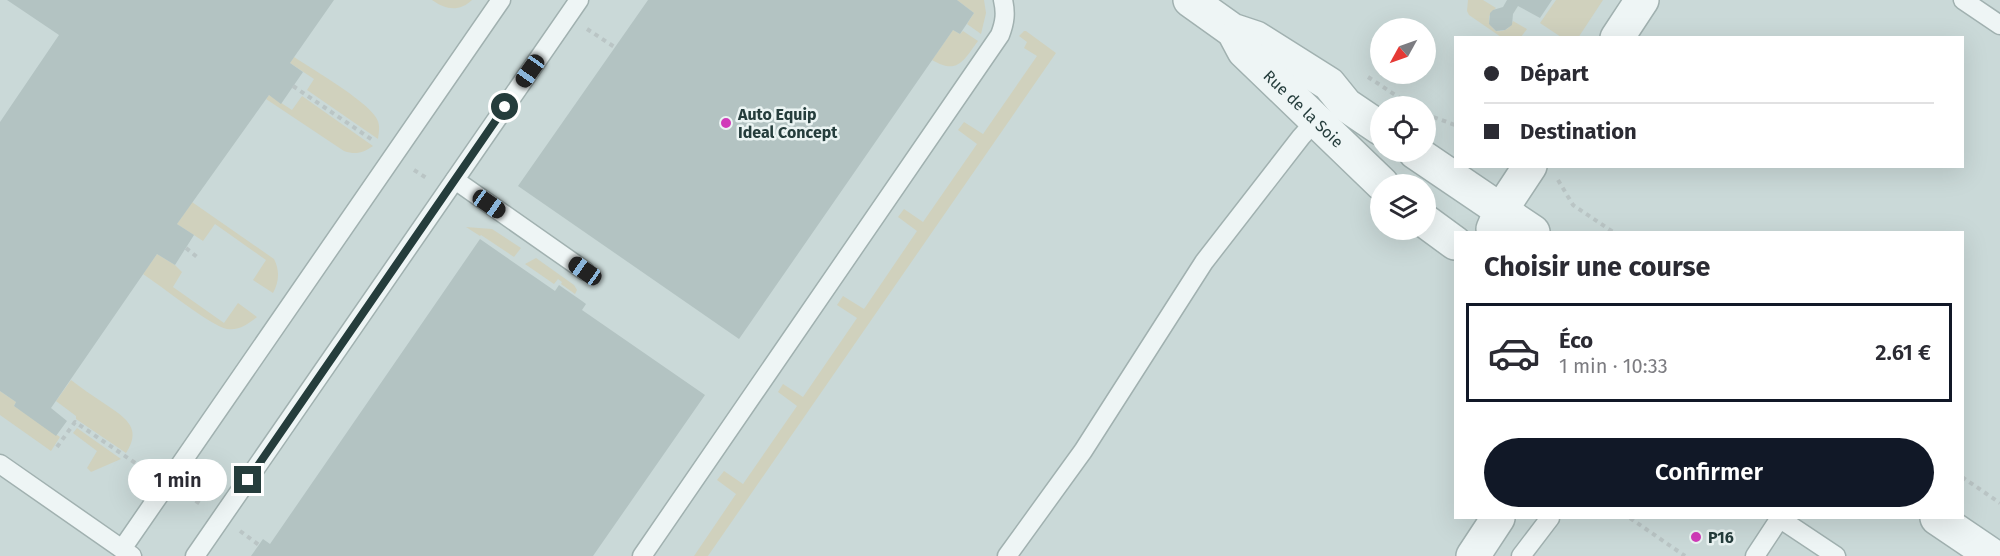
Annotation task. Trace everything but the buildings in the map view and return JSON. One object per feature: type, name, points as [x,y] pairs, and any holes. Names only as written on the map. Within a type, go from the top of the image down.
[{"type":"street","name":"Rue de la Soie","points":[[1190,0],[1233,30],[1256,38],[1329,84],[1346,105],[1370,121]]},
{"type":"street","points":[[1618,36],[1642,0]]},
{"type":"street","name":"Rue de la Soie","points":[[1233,30],[1244,51],[1371,174]]},
{"type":"street","points":[[1427,162],[1497,221],[1530,231]]},
{"type":"street","points":[[1497,221],[1542,170]]},
{"type":"street","points":[[1436,229],[1454,242]]},
{"type":"street","points":[[1473,556],[1497,519]]},
{"type":"street","points":[[1938,519],[1993,556]]},
{"type":"lane","points":[[0,464],[127,552],[167,483],[501,0]]},
{"type":"lane","points":[[195,556],[579,0]]},
{"type":"lane","points":[[642,556],[1000,35],[1006,13],[1003,0]]},
{"type":"lane","points":[[1963,0],[2000,25]]},
{"type":"lane","points":[[1007,556],[1083,451],[1204,262],[1314,120],[1330,108],[1346,105]]},
{"type":"lane","points":[[455,180],[585,271]]},
{"type":"lane","points":[[1521,556],[1549,519]]},
{"type":"lane","points":[[1755,556],[1779,519]]},
{"type":"lane","points":[[1781,519],[1836,556]]},
{"type":"path","points":[[1436,118],[1454,125]]},
{"type":"path","points":[[1542,170],[1569,201],[1611,231]]},
{"type":"path","points":[[186,249],[197,256]]},
{"type":"path","points":[[57,447],[75,422],[167,483]]},
{"type":"path","points":[[1964,478],[2000,503]]},
{"type":"path","points":[[1631,519],[1685,556]]},
{"type":"shaded area","points":[[0,0],[2000,0],[2000,556],[0,556]]},
{"type":"green space","points":[[432,0],[472,0],[457,8],[447,8]]},
{"type":"green space","points":[[957,0],[984,0],[986,13],[981,34],[967,24],[974,13]]},
{"type":"green space","points":[[1468,0],[1483,0],[1496,8],[1489,20],[1496,31],[1506,29],[1513,21],[1527,29],[1522,36],[1500,36],[1469,15]]},
{"type":"green space","points":[[1556,0],[1603,0],[1579,36],[1560,36],[1540,23]]},
{"type":"green space","points":[[953,30],[960,34],[963,31],[978,41],[959,64],[948,66],[932,60]]},
{"type":"green space","points":[[1024,31],[1056,53],[708,556],[694,556],[736,494],[717,480],[724,471],[743,484],[797,406],[778,392],[783,384],[803,397],[857,318],[837,305],[843,296],[864,309],[917,231],[898,217],[904,209],[923,222],[977,144],[958,130],[964,122],[983,134],[1037,56],[1024,48],[1027,42],[1019,36]]},
{"type":"green space","points":[[294,57],[369,109],[378,122],[378,139],[307,90],[314,79],[290,63]]},
{"type":"green space","points":[[269,95],[292,110],[302,96],[373,146],[359,153],[344,151],[266,99]]},
{"type":"green space","points":[[192,202],[274,259],[278,276],[273,293],[253,280],[266,260],[215,224],[203,241],[177,224]]},
{"type":"green space","points":[[466,227],[492,229],[521,248],[514,257]]},
{"type":"green space","points":[[157,254],[182,272],[173,287],[224,323],[238,303],[257,317],[235,329],[227,329],[210,321],[143,274]]},
{"type":"green space","points":[[536,258],[574,285],[577,290],[575,294],[558,279],[554,284],[525,264]]},
{"type":"green space","points":[[71,380],[117,412],[128,423],[133,436],[126,453],[76,419],[76,416],[56,401]]},
{"type":"green space","points":[[0,391],[16,402],[14,406],[60,437],[51,451],[0,415]]},
{"type":"green space","points":[[77,428],[121,459],[91,472],[87,468],[97,451],[73,433]]},
{"type":"place","name":"Auto Equip Ideal Concept","points":[[726,123]]},
{"type":"place","name":"P16","points":[[1696,537]]},
{"type":"route","points":[[248,480],[505,107]]}]
